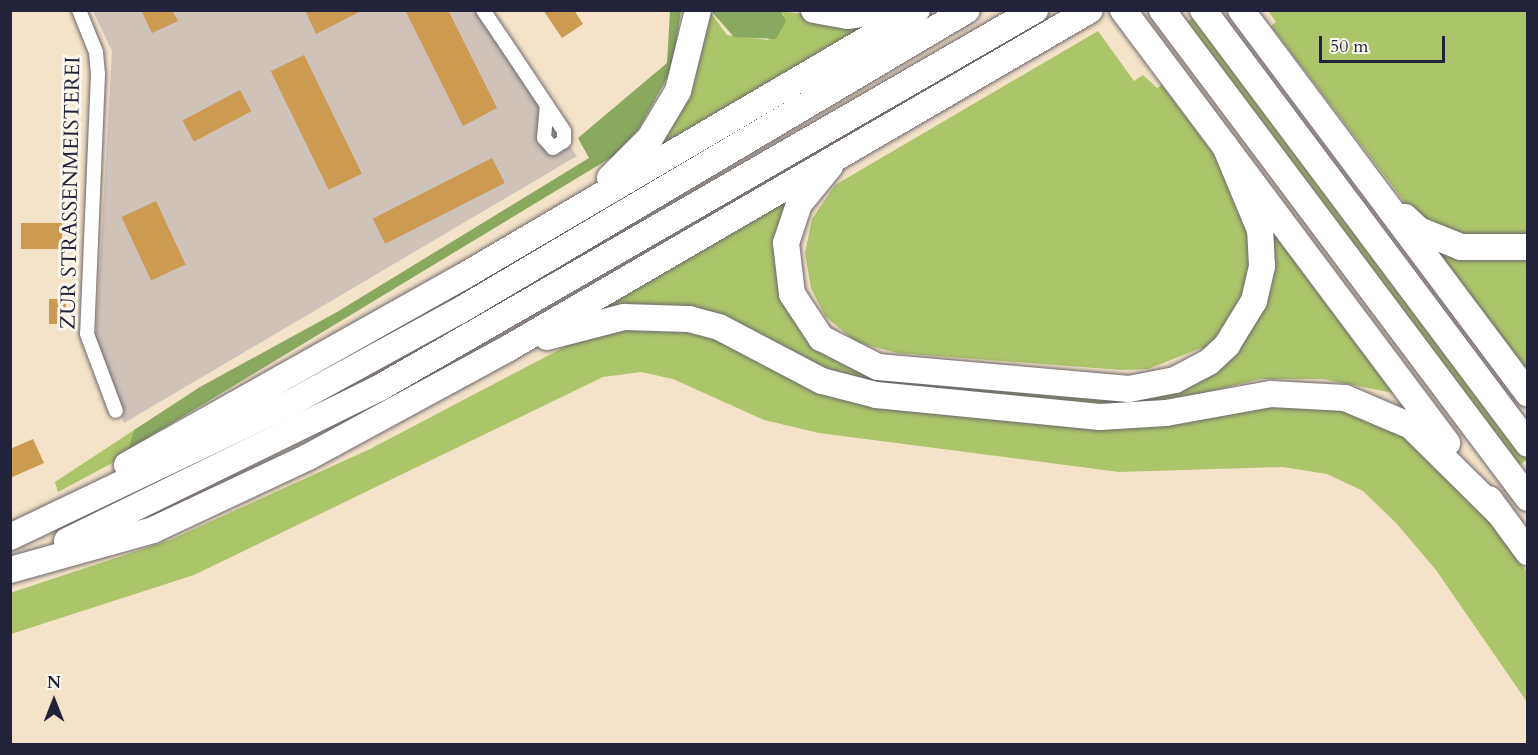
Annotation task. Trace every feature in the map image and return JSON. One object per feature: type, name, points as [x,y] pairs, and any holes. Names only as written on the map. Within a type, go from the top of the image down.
[{"type":"highway","points":[[574,211],[650,138],[666,114],[688,66],[698,10]]},
{"type":"highway","points":[[814,10],[847,16],[891,10]]},
{"type":"highway","points":[[17,534],[83,488],[574,211],[917,10]]},
{"type":"highway","points":[[17,534],[277,410],[459,311],[967,10]]},
{"type":"highway","points":[[10,568],[381,387],[1035,10]]},
{"type":"highway","points":[[10,568],[184,517],[507,349],[852,144],[1090,10]]},
{"type":"highway","points":[[1123,10],[1527,552]]},
{"type":"highway","points":[[1241,10],[1527,393]]},
{"type":"highway","points":[[1203,11],[1527,444]]},
{"type":"highway","points":[[1168,19],[1527,498]]},
{"type":"highway","points":[[852,144],[799,204],[786,243],[792,294],[821,338],[878,367],[1103,389],[1152,387],[1195,371],[1227,345],[1247,316],[1259,284],[1263,249],[1256,216],[1225,146]]},
{"type":"highway","points":[[1372,184],[1419,230],[1437,238],[1486,250],[1527,247]]},
{"type":"highway","points":[[507,349],[608,320],[662,316],[719,327],[822,381],[947,404],[1134,417],[1241,396],[1296,393],[1345,398],[1411,426],[1499,513]]},
{"type":"street","name":"ZUR STRASSENMEISTEREI","points":[[79,10],[96,52],[98,74],[87,334],[116,411]]},
{"type":"street","points":[[483,10],[547,105]]},
{"type":"shaded area","points":[[93,11],[476,11],[577,156],[124,423],[95,348],[112,51]]},
{"type":"green space","points":[[670,11],[681,11],[672,69],[638,130],[612,157],[129,449],[134,430],[200,387],[337,312],[589,158],[578,138],[667,63]]},
{"type":"green space","points":[[711,11],[781,11],[786,21],[776,39],[734,37]]},
{"type":"green space","points":[[781,11],[870,24],[661,147],[692,92],[711,13],[727,35],[768,40],[784,15]]},
{"type":"green space","points":[[1268,11],[1527,11],[1527,239],[1508,243],[1442,232],[1409,208],[1271,26],[1276,22]]},
{"type":"green space","points":[[1195,16],[1528,458],[1518,466],[1185,24]]},
{"type":"green space","points":[[1098,31],[1134,81],[1143,75],[1157,88],[1162,85],[1220,162],[1252,223],[1254,281],[1208,354],[1201,348],[1148,369],[1121,370],[897,353],[856,342],[825,316],[811,288],[805,253],[812,219],[835,185]]},
{"type":"green space","points":[[803,183],[781,231],[820,344],[1088,394],[1225,359],[1270,225],[1398,394],[1323,379],[1260,379],[1170,401],[1101,407],[875,383],[815,365],[756,333],[596,312]]},
{"type":"green space","points":[[1432,238],[1527,252],[1527,375],[1435,253]]},
{"type":"green space","points":[[618,329],[694,333],[1015,418],[1272,400],[1385,417],[1476,503],[1527,572],[1527,702],[1436,570],[1396,523],[1363,491],[1327,474],[1283,467],[1119,472],[819,433],[764,420],[673,379],[641,372],[603,377],[194,575],[11,634],[10,593],[170,540],[370,449],[574,342]]},
{"type":"green space","points":[[134,430],[129,454],[58,492],[55,482]]},
{"type":"building","points":[[141,10],[172,10],[178,21],[152,33]]},
{"type":"building","points":[[305,10],[363,10],[316,34]]},
{"type":"building","points":[[405,10],[448,10],[497,108],[463,126]]},
{"type":"building","points":[[543,10],[574,10],[583,24],[562,38]]},
{"type":"building","points":[[304,55],[362,174],[329,190],[271,71]]},
{"type":"building","points":[[240,90],[251,111],[194,142],[183,121]]},
{"type":"building","points":[[492,158],[505,183],[385,244],[373,219]]},
{"type":"building","points":[[156,201],[186,264],[151,281],[122,217]]},
{"type":"building","points":[[21,223],[62,223],[62,249],[21,249]]},
{"type":"building","points":[[49,299],[66,299],[66,324],[49,324]]},
{"type":"building","points":[[33,439],[44,463],[10,478],[10,449]]}]
